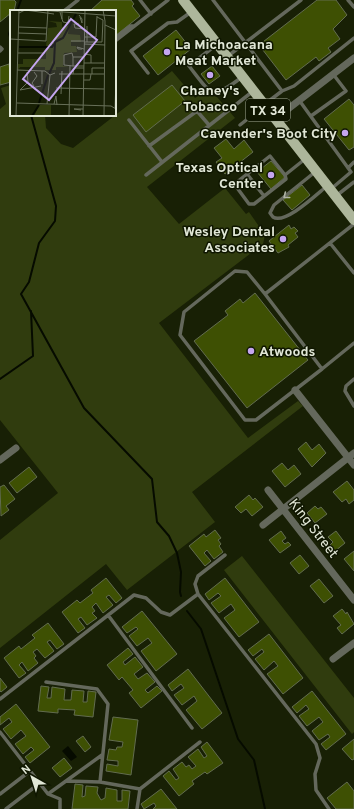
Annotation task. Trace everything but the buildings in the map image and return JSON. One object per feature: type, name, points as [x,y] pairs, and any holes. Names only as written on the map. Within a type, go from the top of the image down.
[{"type":"main road","name":"TX 34","points":[[183,0],[354,220]]},
{"type":"street","points":[[275,118],[354,58]]},
{"type":"street","points":[[295,390],[351,455],[354,465]]},
{"type":"street","points":[[0,460],[16,448]]},
{"type":"street","points":[[263,525],[351,455]]},
{"type":"street","name":"King Street","points":[[268,490],[354,600]]},
{"type":"street","points":[[333,659],[354,642]]},
{"type":"lane","points":[[65,10],[78,0]]},
{"type":"lane","points":[[140,0],[151,14]]},
{"type":"lane","points":[[116,40],[168,0]]},
{"type":"lane","points":[[212,0],[282,91]]},
{"type":"lane","points":[[227,57],[301,0]]},
{"type":"lane","points":[[348,0],[354,7]]},
{"type":"lane","points":[[148,73],[131,51],[168,23],[177,22],[192,12]]},
{"type":"lane","points":[[116,37],[130,26],[135,26]]},
{"type":"lane","points":[[240,125],[282,91],[294,86],[354,38]]},
{"type":"lane","points":[[217,44],[189,66],[197,77],[206,88],[215,92],[222,91],[242,76]]},
{"type":"lane","points":[[0,47],[2,49],[0,50]]},
{"type":"lane","points":[[311,116],[346,91],[333,74]]},
{"type":"lane","points":[[146,175],[253,91]]},
{"type":"lane","points":[[299,100],[351,172],[354,181],[331,191],[282,219],[276,219],[273,217],[270,212],[274,205],[316,172]]},
{"type":"lane","points":[[149,146],[197,111],[209,125]]},
{"type":"lane","points":[[129,120],[162,162]]},
{"type":"lane","points":[[270,156],[285,175],[286,179],[254,204],[250,204],[235,186],[247,174],[270,156]]},
{"type":"lane","points":[[285,175],[306,159]]},
{"type":"lane","points":[[348,168],[354,162]]},
{"type":"lane","points":[[331,191],[351,172]]},
{"type":"lane","points":[[247,174],[264,196]]},
{"type":"lane","points":[[265,294],[354,224]]},
{"type":"lane","points":[[330,243],[354,273]]},
{"type":"lane","points":[[322,369],[247,272],[236,271],[184,312],[180,336],[245,420],[256,420],[322,369],[354,343]]},
{"type":"lane","points":[[354,379],[346,386],[344,391],[354,406]]},
{"type":"lane","points":[[225,555],[198,576],[195,584],[198,594],[316,744],[320,758],[314,774],[316,790],[330,809]]},
{"type":"lane","points":[[0,699],[134,595],[146,598],[161,612],[170,616],[198,594]]},
{"type":"lane","points":[[108,615],[192,728]]},
{"type":"lane","points":[[46,682],[97,689],[108,704],[100,782]]},
{"type":"lane","points":[[0,732],[48,794],[60,799],[60,809]]},
{"type":"lane","points":[[138,808],[140,789],[200,742]]},
{"type":"lane","points":[[48,794],[102,755]]},
{"type":"lane","points":[[0,794],[30,771]]},
{"type":"lane","points":[[66,781],[100,782],[140,789]]},
{"type":"lane","points":[[6,809],[40,783]]},
{"type":"green space","points":[[172,71],[195,98],[203,93],[217,97],[235,118],[147,187],[179,224],[225,188],[246,214],[249,212],[265,235],[263,244],[159,323],[248,438],[298,401],[303,406],[192,492],[215,522],[127,590],[106,564],[0,648],[0,540],[58,493],[0,420],[0,109],[6,104],[1,88],[10,85],[10,116],[45,116],[46,128],[61,144],[73,148]]},
{"type":"green space","points":[[242,556],[354,698],[354,732],[352,734],[224,570]]},
{"type":"shaded area","points":[[68,746],[77,757],[71,761],[62,751]]},
{"type":"waterway","points":[[17,10],[21,0]]},
{"type":"waterway","points":[[10,31],[10,37]]},
{"type":"waterway","points":[[31,116],[56,206],[55,221],[39,243],[29,282],[21,294],[84,408],[152,479],[157,522],[169,536],[177,553],[181,572],[181,596]]},
{"type":"waterway","points":[[0,379],[33,356],[31,311]]},
{"type":"waterway","points":[[187,611],[201,629],[238,739],[254,760],[265,809]]},
{"type":"place","name":"La Michoacana Meat Market","points":[[167,52]]},
{"type":"place","name":"Chaney's Tobacco","points":[[210,75]]},
{"type":"place","name":"Cavender's Boot City","points":[[345,133]]},
{"type":"place","name":"Texas Optical Center","points":[[271,175]]},
{"type":"place","name":"Wesley Dental Associates","points":[[283,239]]},
{"type":"place","name":"Atwoods","points":[[251,351]]}]
